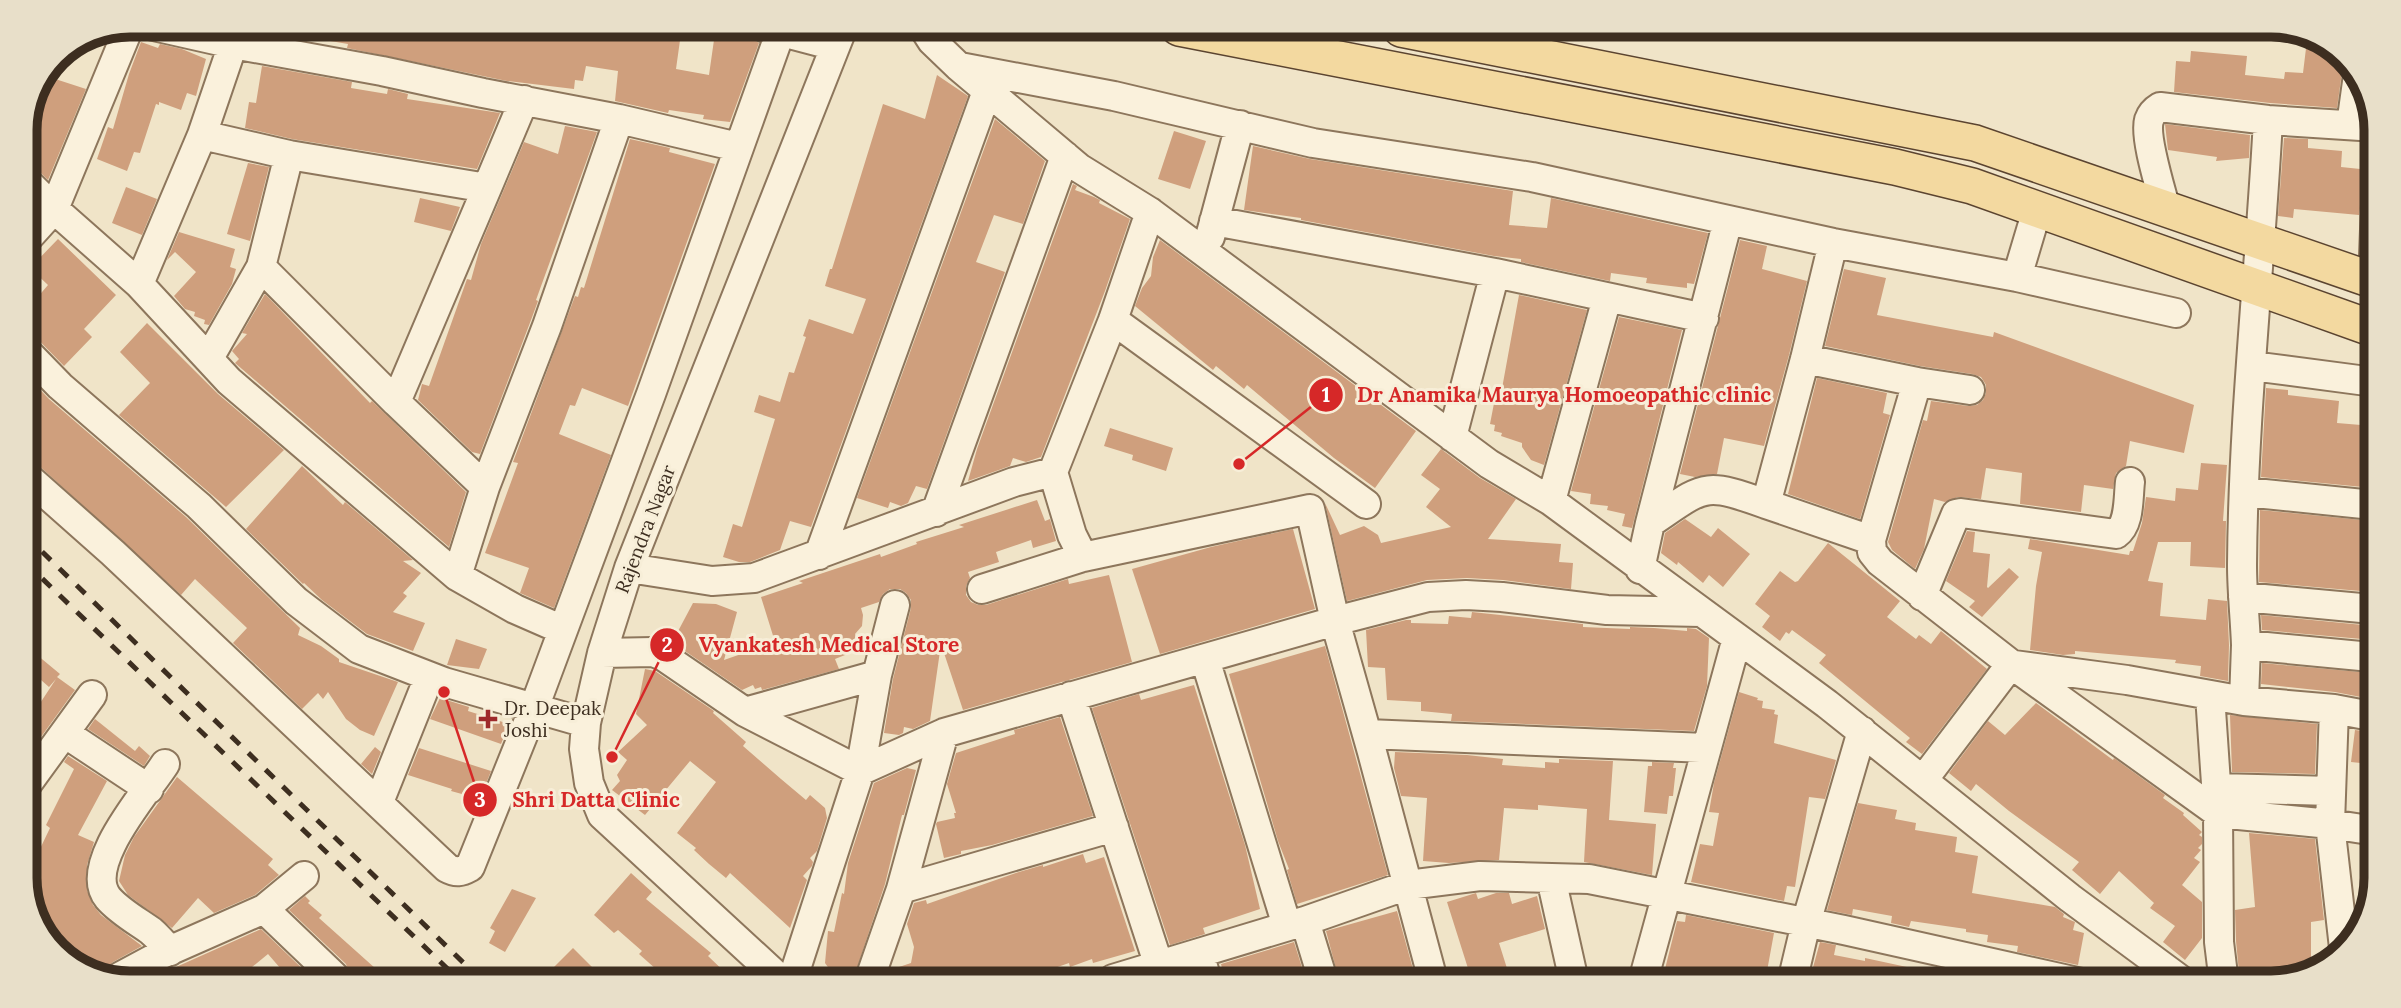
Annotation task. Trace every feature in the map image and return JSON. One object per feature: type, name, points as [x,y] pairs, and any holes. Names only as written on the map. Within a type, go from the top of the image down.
[{"type":"main road","points":[[1224,37],[1895,167],[1972,186],[2364,326]]},
{"type":"main road","points":[[1441,37],[1975,143],[2364,278]]},
{"type":"street","points":[[204,37],[620,118],[738,147]]},
{"type":"street","points":[[37,486],[113,553],[447,868],[455,872],[464,871],[470,867],[534,708],[651,394],[738,147],[770,37]]},
{"type":"street","name":"Rajendra Nagar","points":[[771,971],[603,815],[589,783],[584,749],[586,723],[602,653],[629,568],[839,37]]},
{"type":"street","points":[[929,37],[958,66],[1079,169],[1150,212],[1204,255],[1489,464],[1550,501],[1737,638],[1862,732],[2070,898],[2169,971]]},
{"type":"street","points":[[37,228],[54,209],[124,38]]},
{"type":"street","points":[[139,284],[202,135],[233,44]]},
{"type":"street","points":[[958,66],[1114,96],[1313,142],[1532,177],[1833,243],[2017,278],[2176,313]]},
{"type":"street","points":[[818,555],[987,91]]},
{"type":"street","points":[[396,402],[524,100]]},
{"type":"street","points":[[2166,210],[2148,133],[2149,120],[2160,107],[2268,120],[2364,126]]},
{"type":"street","points":[[457,576],[485,487],[547,326],[620,118]]},
{"type":"street","points":[[2244,701],[2245,492],[2268,120]]},
{"type":"street","points":[[1204,255],[1240,125]]},
{"type":"street","points":[[202,135],[289,155],[487,188]]},
{"type":"street","points":[[209,358],[261,267],[289,155]]},
{"type":"street","points":[[936,512],[1065,156]]},
{"type":"street","points":[[37,192],[139,284],[229,381],[457,576],[515,609],[563,629]]},
{"type":"street","points":[[2017,278],[2037,210]]},
{"type":"street","points":[[1083,557],[1072,535],[1053,472],[1113,320],[1150,212]]},
{"type":"street","points":[[1640,569],[1728,220]]},
{"type":"street","points":[[1214,221],[1495,274],[1704,318]]},
{"type":"street","points":[[1766,504],[1833,243]]},
{"type":"street","points":[[261,267],[485,487]]},
{"type":"street","points":[[1452,437],[1495,274]]},
{"type":"street","points":[[1550,501],[1607,298]]},
{"type":"street","points":[[982,589],[1083,557],[1310,509],[1366,504],[1113,320]]},
{"type":"street","points":[[1805,359],[1970,390]]},
{"type":"street","points":[[37,362],[60,386],[200,506],[296,601],[359,649],[429,677],[586,723]]},
{"type":"street","points":[[2252,366],[2364,381]]},
{"type":"street","points":[[1917,382],[1871,540],[1872,552],[1880,562],[2011,664],[2217,800],[2364,829]]},
{"type":"street","points":[[629,568],[712,581],[754,578],[1014,482],[1053,472]]},
{"type":"street","points":[[1922,596],[1956,514],[2116,534],[2123,529],[2125,522],[2130,482]]},
{"type":"street","points":[[1650,523],[1695,493],[1706,489],[1720,489],[1871,540]]},
{"type":"street","points":[[2245,492],[2364,504]]},
{"type":"street","points":[[1310,509],[1335,621],[1430,971]]},
{"type":"street","points":[[860,771],[944,733],[1428,597],[1466,595],[1607,610],[1701,612]]},
{"type":"street","points":[[2243,597],[2364,608]]},
{"type":"street","points":[[795,971],[860,771],[877,675],[895,605]]},
{"type":"street","points":[[1646,971],[1737,638]]},
{"type":"street","points":[[2246,645],[2364,656]]},
{"type":"street","points":[[602,653],[653,652],[663,656],[745,712],[860,771]]},
{"type":"street","points":[[1205,659],[1296,923],[1319,971]]},
{"type":"street","points":[[2011,664],[2127,680],[2244,701],[2334,709],[2364,715]]},
{"type":"street","points":[[1923,780],[2011,664]]},
{"type":"street","points":[[745,712],[877,675]]},
{"type":"street","points":[[379,802],[429,677]]},
{"type":"street","points":[[37,771],[92,695]]},
{"type":"street","points":[[2210,695],[2217,800],[2219,942],[2223,971]]},
{"type":"street","points":[[1071,696],[1159,966]]},
{"type":"street","points":[[2334,709],[2330,824],[2343,937]]},
{"type":"street","points":[[1795,971],[1862,732]]},
{"type":"street","points":[[872,971],[901,889],[944,733]]},
{"type":"street","points":[[66,734],[149,789]]},
{"type":"street","points":[[1367,734],[1706,748]]},
{"type":"street","points":[[165,764],[116,833],[101,880],[107,897],[170,951]]},
{"type":"street","points":[[2217,800],[2331,791]]},
{"type":"street","points":[[901,889],[1114,827]]},
{"type":"street","points":[[131,971],[264,908],[304,876]]},
{"type":"street","points":[[1141,971],[1159,966],[1203,967],[1296,923],[1408,885],[1480,876],[1588,880],[1806,923],[2027,971]]},
{"type":"street","points":[[1551,878],[1572,971]]},
{"type":"street","points":[[264,908],[329,971]]},
{"type":"building","points":[[307,37],[680,37],[676,69],[709,75],[714,37],[744,37],[759,43],[730,122],[703,119],[704,115],[669,110],[668,113],[615,101],[618,71],[586,66],[583,81],[575,80],[574,89],[507,81],[347,48],[348,44]]},
{"type":"building","points":[[141,42],[158,48],[160,44],[182,49],[206,59],[196,96],[187,93],[181,110],[159,102],[159,105],[156,104],[140,153],[134,152],[127,171],[97,159],[108,127],[113,129]]},
{"type":"building","points":[[2307,44],[2337,64],[2343,71],[2337,108],[2174,92],[2176,61],[2190,62],[2191,51],[2247,56],[2245,75],[2284,79],[2285,72],[2303,73]]},
{"type":"building","points":[[262,66],[352,82],[351,88],[387,94],[388,89],[408,94],[407,99],[500,113],[477,169],[292,139],[245,128],[249,102],[256,103]]},
{"type":"building","points":[[937,75],[968,96],[811,527],[790,521],[780,550],[750,562],[723,557],[733,524],[742,527],[775,419],[754,412],[759,395],[780,402],[789,372],[794,373],[809,319],[853,334],[866,299],[825,286],[883,104],[925,119]]},
{"type":"building","points":[[53,78],[86,89],[48,180],[37,169],[37,124],[40,106]]},
{"type":"building","points":[[995,119],[1045,161],[1023,224],[994,215],[976,262],[1005,272],[927,489],[916,486],[908,503],[901,506],[890,502],[888,508],[857,498]]},
{"type":"building","points":[[2165,124],[2250,135],[2249,158],[2216,161],[2217,157],[2168,150]]},
{"type":"building","points":[[565,126],[597,132],[536,300],[538,301],[480,454],[472,452],[418,400],[422,384],[429,386],[467,279],[471,280],[481,244],[524,142],[558,154]]},
{"type":"building","points":[[1174,131],[1206,141],[1190,189],[1158,179]]},
{"type":"building","points":[[2284,138],[2308,139],[2308,148],[2342,151],[2341,167],[2364,169],[2364,194],[2359,215],[2294,209],[2293,218],[2278,216]]},
{"type":"building","points":[[630,139],[670,148],[669,152],[715,164],[628,406],[582,388],[575,406],[570,405],[559,434],[611,455],[554,608],[520,593],[529,568],[485,553],[518,463],[513,462],[575,296],[578,297],[581,287],[584,288]]},
{"type":"building","points":[[1253,146],[1310,159],[1513,191],[1509,225],[1547,228],[1551,198],[1708,233],[1694,284],[1687,283],[1687,288],[1646,283],[1647,278],[1611,273],[1610,281],[1521,262],[1521,259],[1244,210]]},
{"type":"building","points":[[248,163],[269,167],[250,241],[227,234]]},
{"type":"building","points":[[1073,184],[1077,186],[1075,190],[1100,200],[1099,203],[1130,219],[1105,291],[1041,457],[1026,462],[1013,458],[1010,466],[968,481],[977,449]]},
{"type":"building","points":[[126,187],[157,199],[142,235],[112,223]]},
{"type":"building","points":[[420,198],[460,207],[451,231],[414,222]]},
{"type":"building","points":[[179,232],[235,249],[230,267],[236,269],[232,284],[209,325],[204,324],[205,320],[194,316],[195,312],[185,309],[174,296],[196,272],[175,252],[167,260]]},
{"type":"building","points":[[58,239],[116,295],[84,329],[92,337],[64,366],[37,338],[37,298],[48,285],[37,275],[37,261]]},
{"type":"building","points":[[1160,240],[1416,431],[1375,488],[1334,458],[1247,385],[1244,389],[1216,366],[1213,370],[1135,306],[1142,288],[1151,276],[1153,257]]},
{"type":"building","points":[[1740,240],[1767,246],[1762,269],[1807,281],[1789,355],[1764,446],[1724,438],[1717,474],[1695,477],[1680,474]]},
{"type":"building","points":[[1844,269],[1886,278],[1877,315],[1993,337],[1994,332],[2194,405],[2184,453],[2130,441],[2126,466],[2116,473],[2113,489],[2084,485],[2081,512],[2020,504],[2022,473],[1986,468],[1981,499],[1958,497],[1945,502],[1934,499],[1924,549],[1915,569],[1892,550],[1888,542],[1923,420],[1927,421],[1931,401],[1977,405],[1983,400],[1986,385],[1981,377],[1972,374],[1825,346]]},
{"type":"building","points":[[265,294],[370,403],[372,401],[466,492],[449,547],[235,363],[239,359],[232,351],[247,334],[242,333]]},
{"type":"building","points":[[1519,295],[1587,310],[1544,465],[1531,460],[1522,443],[1501,436],[1502,433],[1494,431],[1495,425],[1490,424],[1496,393],[1501,394]]},
{"type":"building","points":[[1619,317],[1682,330],[1632,528],[1622,526],[1625,514],[1607,510],[1608,506],[1590,504],[1591,494],[1571,491]]},
{"type":"building","points":[[147,323],[218,394],[284,450],[226,507],[119,415],[150,383],[120,352]]},
{"type":"building","points":[[1817,378],[1887,393],[1883,413],[1890,415],[1860,519],[1788,494]]},
{"type":"building","points":[[37,386],[186,517],[300,628],[298,635],[321,646],[339,659],[339,662],[398,682],[374,736],[360,730],[346,719],[328,692],[323,699],[318,693],[302,709],[233,643],[247,628],[195,579],[181,595],[37,464]]},
{"type":"building","points":[[2266,388],[2288,390],[2288,395],[2339,401],[2337,423],[2364,425],[2364,487],[2261,477]]},
{"type":"building","points":[[1110,428],[1173,448],[1166,471],[1132,460],[1133,455],[1104,446]]},
{"type":"building","points":[[1441,449],[1480,478],[1516,499],[1488,539],[1561,544],[1559,562],[1573,563],[1571,589],[1503,580],[1427,580],[1347,601],[1325,503],[1340,535],[1364,526],[1378,535],[1381,543],[1451,527],[1426,507],[1440,489],[1421,475]]},
{"type":"building","points":[[2201,463],[2227,465],[2223,521],[2226,521],[2225,568],[2190,566],[2191,542],[2158,542],[2148,581],[2163,583],[2160,616],[2206,620],[2208,599],[2227,601],[2228,681],[2200,676],[2201,666],[2175,663],[2176,660],[2075,651],[2075,654],[2063,655],[2030,650],[2042,552],[2028,549],[2030,539],[2129,555],[2130,551],[2133,551],[2142,523],[2146,497],[2175,501],[2176,488],[2198,490]]},
{"type":"building","points":[[302,466],[343,505],[345,502],[413,560],[403,561],[421,573],[403,593],[407,596],[393,612],[425,623],[413,651],[367,634],[303,584],[246,529]]},
{"type":"building","points":[[1037,500],[1045,521],[1050,519],[1056,541],[1033,548],[1031,540],[996,552],[999,562],[968,572],[970,578],[966,595],[971,602],[986,605],[1068,579],[1069,584],[1109,575],[1132,662],[963,710],[941,644],[930,721],[913,729],[904,727],[903,733],[899,735],[884,733],[893,679],[911,608],[911,600],[900,589],[890,589],[883,594],[879,602],[861,608],[862,626],[855,634],[857,639],[846,643],[850,653],[835,659],[839,669],[762,690],[761,687],[755,689],[753,685],[742,690],[682,649],[676,635],[693,603],[716,604],[737,612],[724,660],[775,642],[761,597],[803,583],[799,581],[880,554],[881,557],[917,544],[916,542],[964,527],[959,525]]},
{"type":"building","points":[[2260,510],[2364,520],[2364,591],[2259,582]]},
{"type":"building","points":[[1685,519],[1711,537],[1718,528],[1750,554],[1723,587],[1709,575],[1703,583],[1678,562],[1677,565],[1661,553],[1665,533]]},
{"type":"building","points":[[1293,529],[1315,609],[1160,654],[1132,569],[1211,547]]},
{"type":"building","points":[[1967,531],[1975,532],[1973,552],[1990,554],[1988,588],[2009,568],[2019,577],[1982,617],[1969,607],[1975,601],[1946,581]]},
{"type":"building","points":[[1828,543],[1900,601],[1887,617],[1916,639],[1919,635],[1931,644],[1941,631],[1987,669],[1922,754],[1906,742],[1910,738],[1819,663],[1826,655],[1792,630],[1789,634],[1786,632],[1780,641],[1762,627],[1770,616],[1755,604],[1780,571],[1795,582],[1798,581]]},
{"type":"building","points":[[1472,612],[1583,624],[1583,627],[1687,631],[1687,628],[1696,629],[1709,638],[1707,686],[1694,731],[1451,721],[1452,714],[1421,711],[1421,702],[1387,700],[1385,668],[1368,667],[1366,630],[1406,620],[1411,620],[1411,623],[1448,624],[1449,616],[1471,618]]},
{"type":"building","points":[[2261,615],[2363,625],[2362,639],[2262,630]]},
{"type":"building","points":[[456,639],[487,649],[479,669],[447,665]]},
{"type":"building","points":[[1325,646],[1388,875],[1297,904],[1287,870],[1289,869],[1278,841],[1229,674]]},
{"type":"building","points":[[37,655],[60,674],[57,677],[75,690],[37,742],[37,708],[56,679],[49,687],[37,676]]},
{"type":"building","points":[[2262,663],[2364,672],[2364,698],[2335,692],[2261,684]]},
{"type":"building","points":[[645,669],[655,671],[714,711],[713,713],[746,742],[743,746],[806,800],[810,795],[825,808],[827,818],[817,851],[810,858],[812,866],[803,876],[807,880],[790,928],[730,873],[726,878],[677,833],[716,782],[690,761],[645,815],[612,790],[620,781],[617,775],[627,760],[618,752],[647,725],[636,714]]},
{"type":"building","points":[[1194,685],[1245,845],[1260,909],[1203,928],[1205,934],[1170,945],[1092,708],[1139,694],[1141,700]]},
{"type":"building","points":[[1739,692],[1763,701],[1762,708],[1775,710],[1774,714],[1778,715],[1774,743],[1836,760],[1825,799],[1809,797],[1795,887],[1787,886],[1784,901],[1691,882],[1700,844],[1713,846],[1719,813],[1709,812],[1714,783]]},
{"type":"building","points":[[440,698],[469,707],[468,711],[509,724],[501,744],[430,719]]},
{"type":"building","points":[[2036,703],[2165,795],[2163,798],[2184,813],[2183,815],[2202,832],[2199,835],[2202,837],[2202,844],[2198,848],[2201,850],[2194,858],[2200,862],[2182,885],[2202,902],[2202,938],[2185,960],[2163,942],[2175,926],[2150,908],[2154,903],[2119,871],[2100,894],[2072,870],[2079,862],[1976,784],[1971,791],[1949,773],[1988,721],[2005,735]]},
{"type":"building","points":[[2230,715],[2317,724],[2315,774],[2232,772]]},
{"type":"building","points":[[1060,717],[1093,816],[992,845],[961,851],[961,854],[944,858],[936,824],[955,818],[956,813],[947,784],[956,753],[1015,734],[1014,730]]},
{"type":"building","points":[[95,719],[135,751],[139,746],[150,756],[144,766],[88,729]]},
{"type":"building","points":[[2355,730],[2364,731],[2364,763],[2351,762]]},
{"type":"building","points":[[375,747],[381,752],[372,774],[361,764]]},
{"type":"building","points":[[419,748],[491,771],[480,799],[408,775]]},
{"type":"building","points":[[1395,752],[1467,755],[1503,759],[1502,765],[1545,768],[1545,762],[1559,763],[1559,759],[1613,761],[1609,820],[1656,824],[1652,875],[1584,862],[1587,809],[1538,805],[1538,810],[1504,808],[1499,860],[1449,863],[1423,861],[1427,798],[1401,796],[1394,768]]},
{"type":"building","points":[[68,756],[107,781],[78,835],[94,842],[87,865],[87,890],[101,915],[142,946],[107,968],[83,959],[64,944],[49,925],[39,896],[37,855],[50,828],[46,825],[74,769],[64,762]]},
{"type":"building","points":[[1652,762],[1674,763],[1673,768],[1676,768],[1673,796],[1669,796],[1667,814],[1644,812],[1648,766],[1652,766]]},
{"type":"building","points":[[907,768],[916,770],[885,884],[856,971],[830,970],[825,963],[828,931],[834,932],[842,893],[844,894],[848,863],[874,783]]},
{"type":"building","points":[[177,777],[273,859],[268,865],[279,875],[255,895],[214,913],[198,898],[172,928],[128,895],[119,881],[125,855],[134,837]]},
{"type":"building","points":[[1858,803],[1897,810],[1895,819],[1916,823],[1915,830],[1957,837],[1955,852],[1978,856],[1972,893],[2055,907],[2064,914],[2063,917],[2075,922],[2073,930],[2084,933],[2078,965],[2017,952],[2018,946],[1987,942],[1988,935],[1966,932],[1966,929],[1911,921],[1909,927],[1891,923],[1892,916],[1853,909],[1852,915],[1827,910]]},
{"type":"building","points":[[2249,833],[2315,839],[2324,920],[2311,922],[2311,962],[2287,965],[2287,969],[2283,970],[2239,971],[2235,910],[2255,907]]},
{"type":"building","points":[[1083,854],[1086,863],[1104,857],[1135,951],[1093,963],[1092,959],[1070,967],[1069,963],[1046,971],[890,971],[911,963],[914,947],[907,924],[914,903],[926,900],[927,904],[1019,872]]},
{"type":"building","points":[[631,873],[652,892],[646,899],[711,953],[708,956],[724,971],[658,971],[639,954],[642,951],[618,930],[614,933],[594,915]]},
{"type":"building","points":[[512,889],[536,898],[505,952],[489,943],[495,931],[490,928]]},
{"type":"building","points":[[1476,893],[1478,899],[1496,893],[1509,893],[1512,904],[1537,896],[1545,929],[1499,943],[1508,971],[1469,971],[1447,902]]},
{"type":"building","points":[[305,896],[310,901],[308,903],[322,915],[319,918],[378,971],[348,971],[346,964],[289,910]]},
{"type":"building","points":[[1397,911],[1414,971],[1337,971],[1326,931]]},
{"type":"building","points":[[1686,915],[1774,933],[1767,971],[1664,971],[1677,921],[1685,922]]},
{"type":"building","points":[[261,929],[305,971],[283,971],[268,954],[247,971],[167,971]]},
{"type":"building","points":[[1294,942],[1303,971],[1223,971],[1221,964]]},
{"type":"building","points":[[1820,942],[1836,945],[1834,955],[1865,961],[1865,958],[1925,971],[1812,971]]},
{"type":"building","points":[[573,948],[596,971],[550,971]]},
{"type":"railway","points":[[37,547],[472,971]]},
{"type":"railway","points":[[37,574],[450,971]]},
{"type":"place","name":"Dr Anamika Maurya Homoeopathic clinic","points":[[1239,464]]},
{"type":"place","name":"Shri Datta Clinic","points":[[444,692]]},
{"type":"place","name":"Dr. Deepak Joshi","points":[[488,719]]},
{"type":"place","name":"Vyankatesh Medical Store","points":[[612,757]]}]
